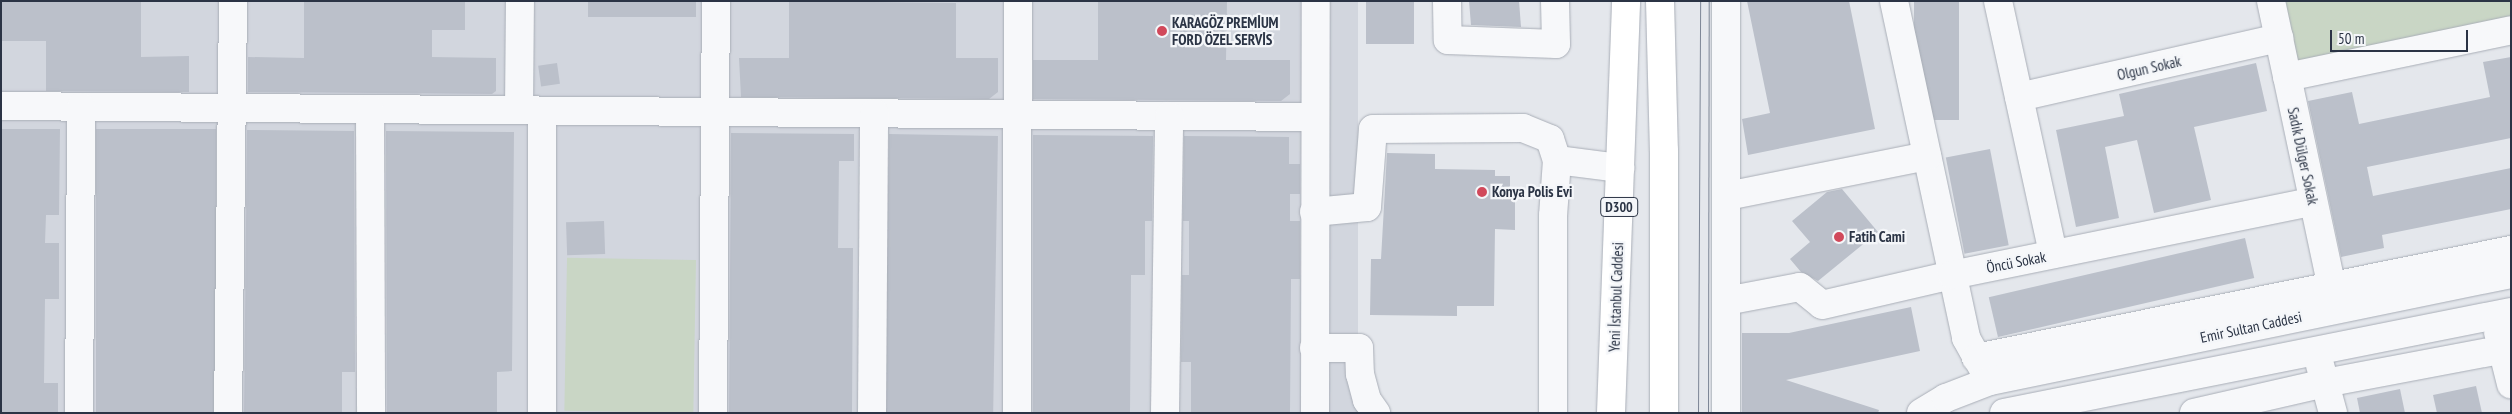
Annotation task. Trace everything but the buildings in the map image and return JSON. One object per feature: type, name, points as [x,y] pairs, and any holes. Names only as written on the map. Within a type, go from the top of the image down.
[{"type":"highway","points":[[1619,1],[1625,30]]},
{"type":"highway","name":"Yeni İstanbul Caddesi","points":[[1612,413],[1626,1]]},
{"type":"highway","points":[[1660,1],[1664,151],[1664,413]]},
{"type":"highway","points":[[1664,151],[1677,1]]},
{"type":"street","points":[[228,413],[233,1]]},
{"type":"street","points":[[520,1],[530,110],[542,413]]},
{"type":"street","points":[[713,413],[716,1]]},
{"type":"street","points":[[1018,1],[1018,413]]},
{"type":"street","points":[[1315,413],[1316,1]]},
{"type":"street","points":[[1447,1],[1448,40],[1556,44],[1555,1]]},
{"type":"street","points":[[1726,1],[1726,413]]},
{"type":"street","points":[[1894,1],[1966,338],[1990,381],[2015,412],[2503,314],[2511,384]]},
{"type":"street","points":[[1998,1],[2053,254]]},
{"type":"street","name":"Sadık Dülger Sokak","points":[[2271,1],[2312,202],[2334,297]]},
{"type":"street","points":[[2287,77],[2511,30]]},
{"type":"street","name":"Olgun Sokak","points":[[2019,97],[2279,38]]},
{"type":"street","points":[[1,106],[1315,117]]},
{"type":"street","points":[[80,413],[81,106]]},
{"type":"street","points":[[370,109],[371,413]]},
{"type":"street","points":[[872,413],[874,113]]},
{"type":"street","points":[[1165,413],[1169,116]]},
{"type":"street","points":[[1314,212],[1367,207],[1373,129],[1522,128],[1550,139],[1557,160],[1553,216],[1554,413]]},
{"type":"street","points":[[1727,196],[1927,156]]},
{"type":"street","points":[[1557,160],[1620,168]]},
{"type":"street","name":"Öncü Sokak","points":[[1726,302],[1800,287],[1822,305],[1952,275],[2312,202]]},
{"type":"street","points":[[1976,358],[2334,297],[2511,250]]},
{"type":"street","name":"Emir Sultan Caddesi","points":[[1921,413],[1946,398],[1990,381],[2334,297],[2511,274]]},
{"type":"street","points":[[1314,348],[1359,348],[1360,374],[1368,400],[1376,413]]},
{"type":"street","points":[[2194,413],[2325,383],[2507,348]]},
{"type":"street","points":[[2317,351],[2333,413]]},
{"type":"shaded area","points":[[1,1],[1358,1],[1358,413],[1,413]]},
{"type":"green space","points":[[2283,1],[2511,1],[2511,17],[2297,62]]},
{"type":"green space","points":[[567,258],[696,260],[693,413],[564,411]]},
{"type":"tram line","points":[[1698,413],[1700,1]]},
{"type":"tram line","points":[[1708,413],[1709,1]]},
{"type":"place","name":"KARAGÖZ PREMİUM FORD ÖZEL SERVİS","points":[[1162,31]]},
{"type":"place","name":"Konya Polis Evi","points":[[1482,192]]},
{"type":"place","name":"Fatih Cami","points":[[1839,237]]}]
